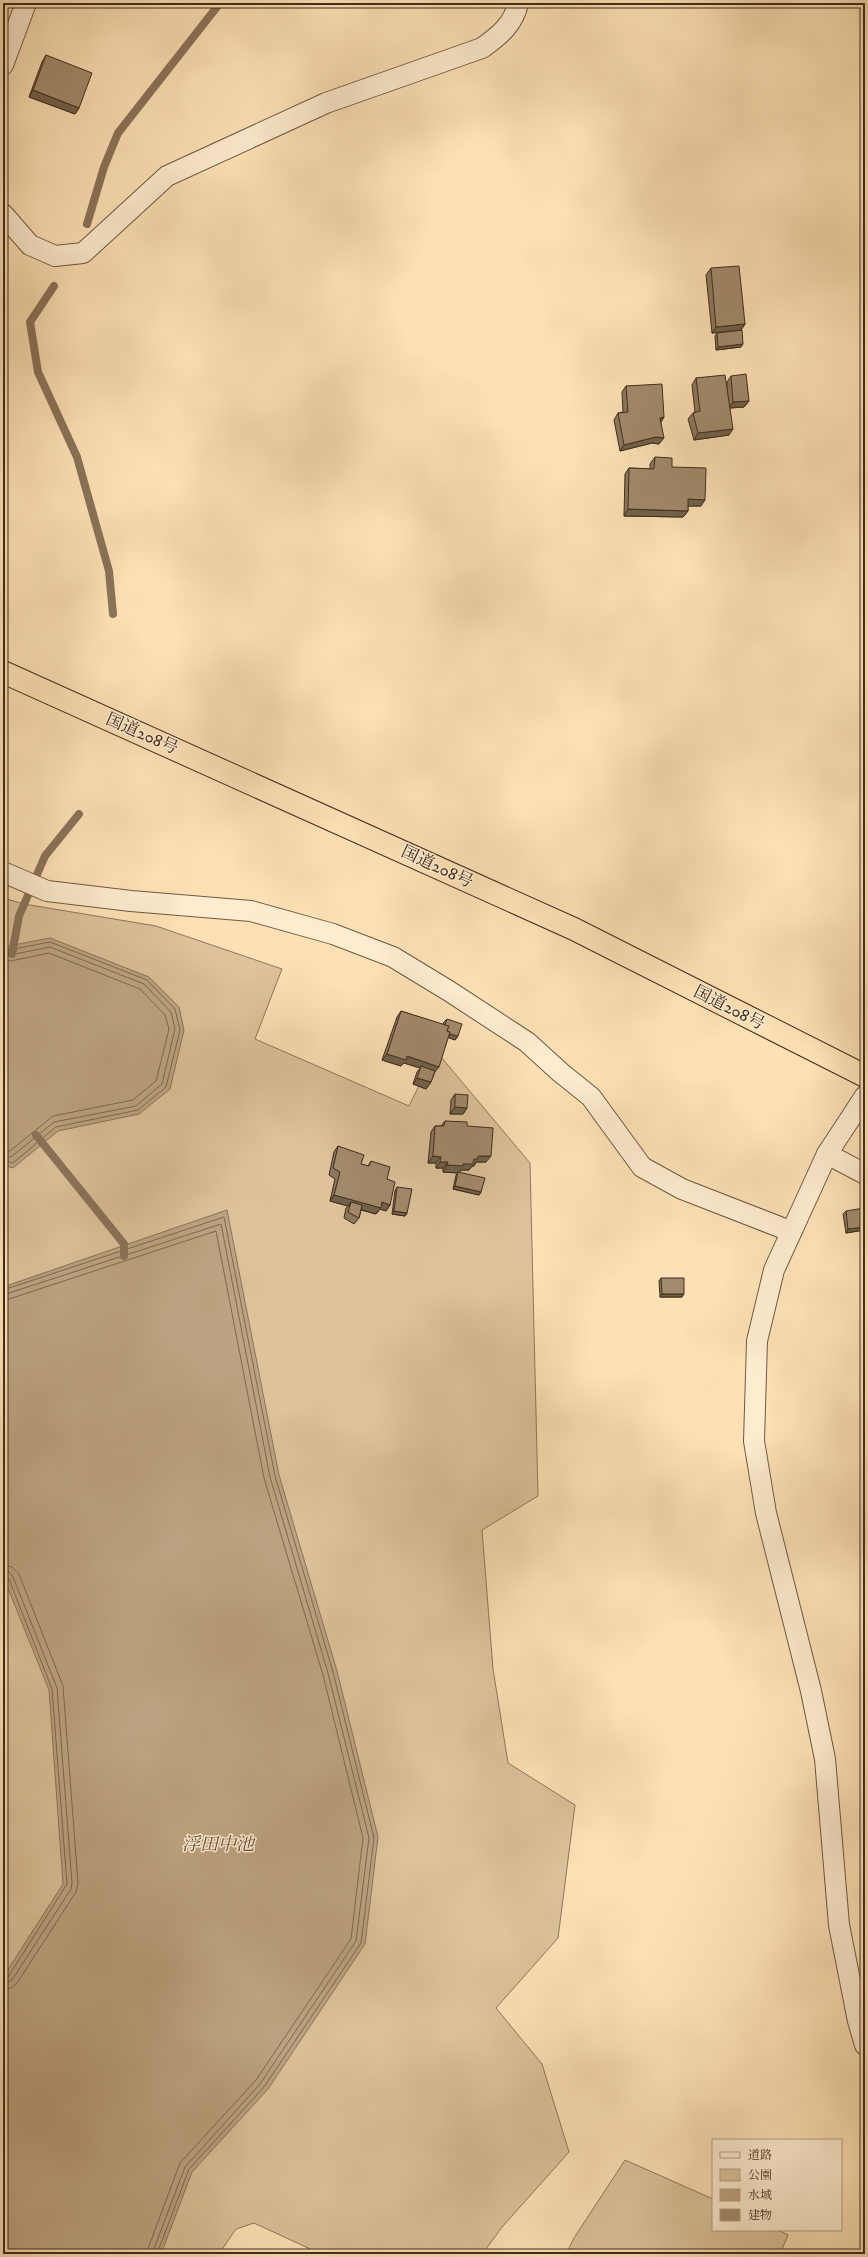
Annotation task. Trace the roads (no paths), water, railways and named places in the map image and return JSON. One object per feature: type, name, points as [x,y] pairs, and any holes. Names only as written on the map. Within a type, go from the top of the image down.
[{"type":"highway","name":"国道208号","points":[[3,672],[574,929],[865,1076]]},
{"type":"street","points":[[3,65],[26,3]]},
{"type":"street","points":[[3,214],[30,245],[55,256],[83,253],[167,176],[326,102],[482,48],[501,35],[516,13],[518,3]]},
{"type":"street","points":[[10,875],[47,891],[131,901],[251,911],[333,934],[393,957],[449,991],[527,1042],[591,1097],[642,1168],[682,1189],[790,1231]]},
{"type":"street","points":[[865,1096],[827,1154],[790,1231],[774,1270],[757,1341],[754,1441],[766,1514],[811,1691],[825,1759],[839,1925],[858,2021],[865,2046]]},
{"type":"street","points":[[827,1154],[865,1174]]},
{"type":"water","points":[[50,938],[149,977],[179,1007],[184,1030],[170,1089],[139,1114],[58,1131],[13,1168],[3,1165],[3,945],[8,946]]},
{"type":"water","name":"浮田中池","points":[[227,1210],[279,1475],[337,1671],[378,1837],[365,1944],[268,2089],[192,2172],[161,2254],[3,2254],[3,1977],[63,1884],[49,1690],[3,1576],[3,1287]]},
{"type":"waterway","points":[[87,224],[104,167],[118,133],[220,3]]},
{"type":"waterway","points":[[54,286],[30,322],[38,372],[77,457],[109,571],[113,614]]},
{"type":"waterway","points":[[12,954],[19,916],[45,856],[79,814]]},
{"type":"waterway","points":[[36,1135],[124,1244],[124,1256]]}]
